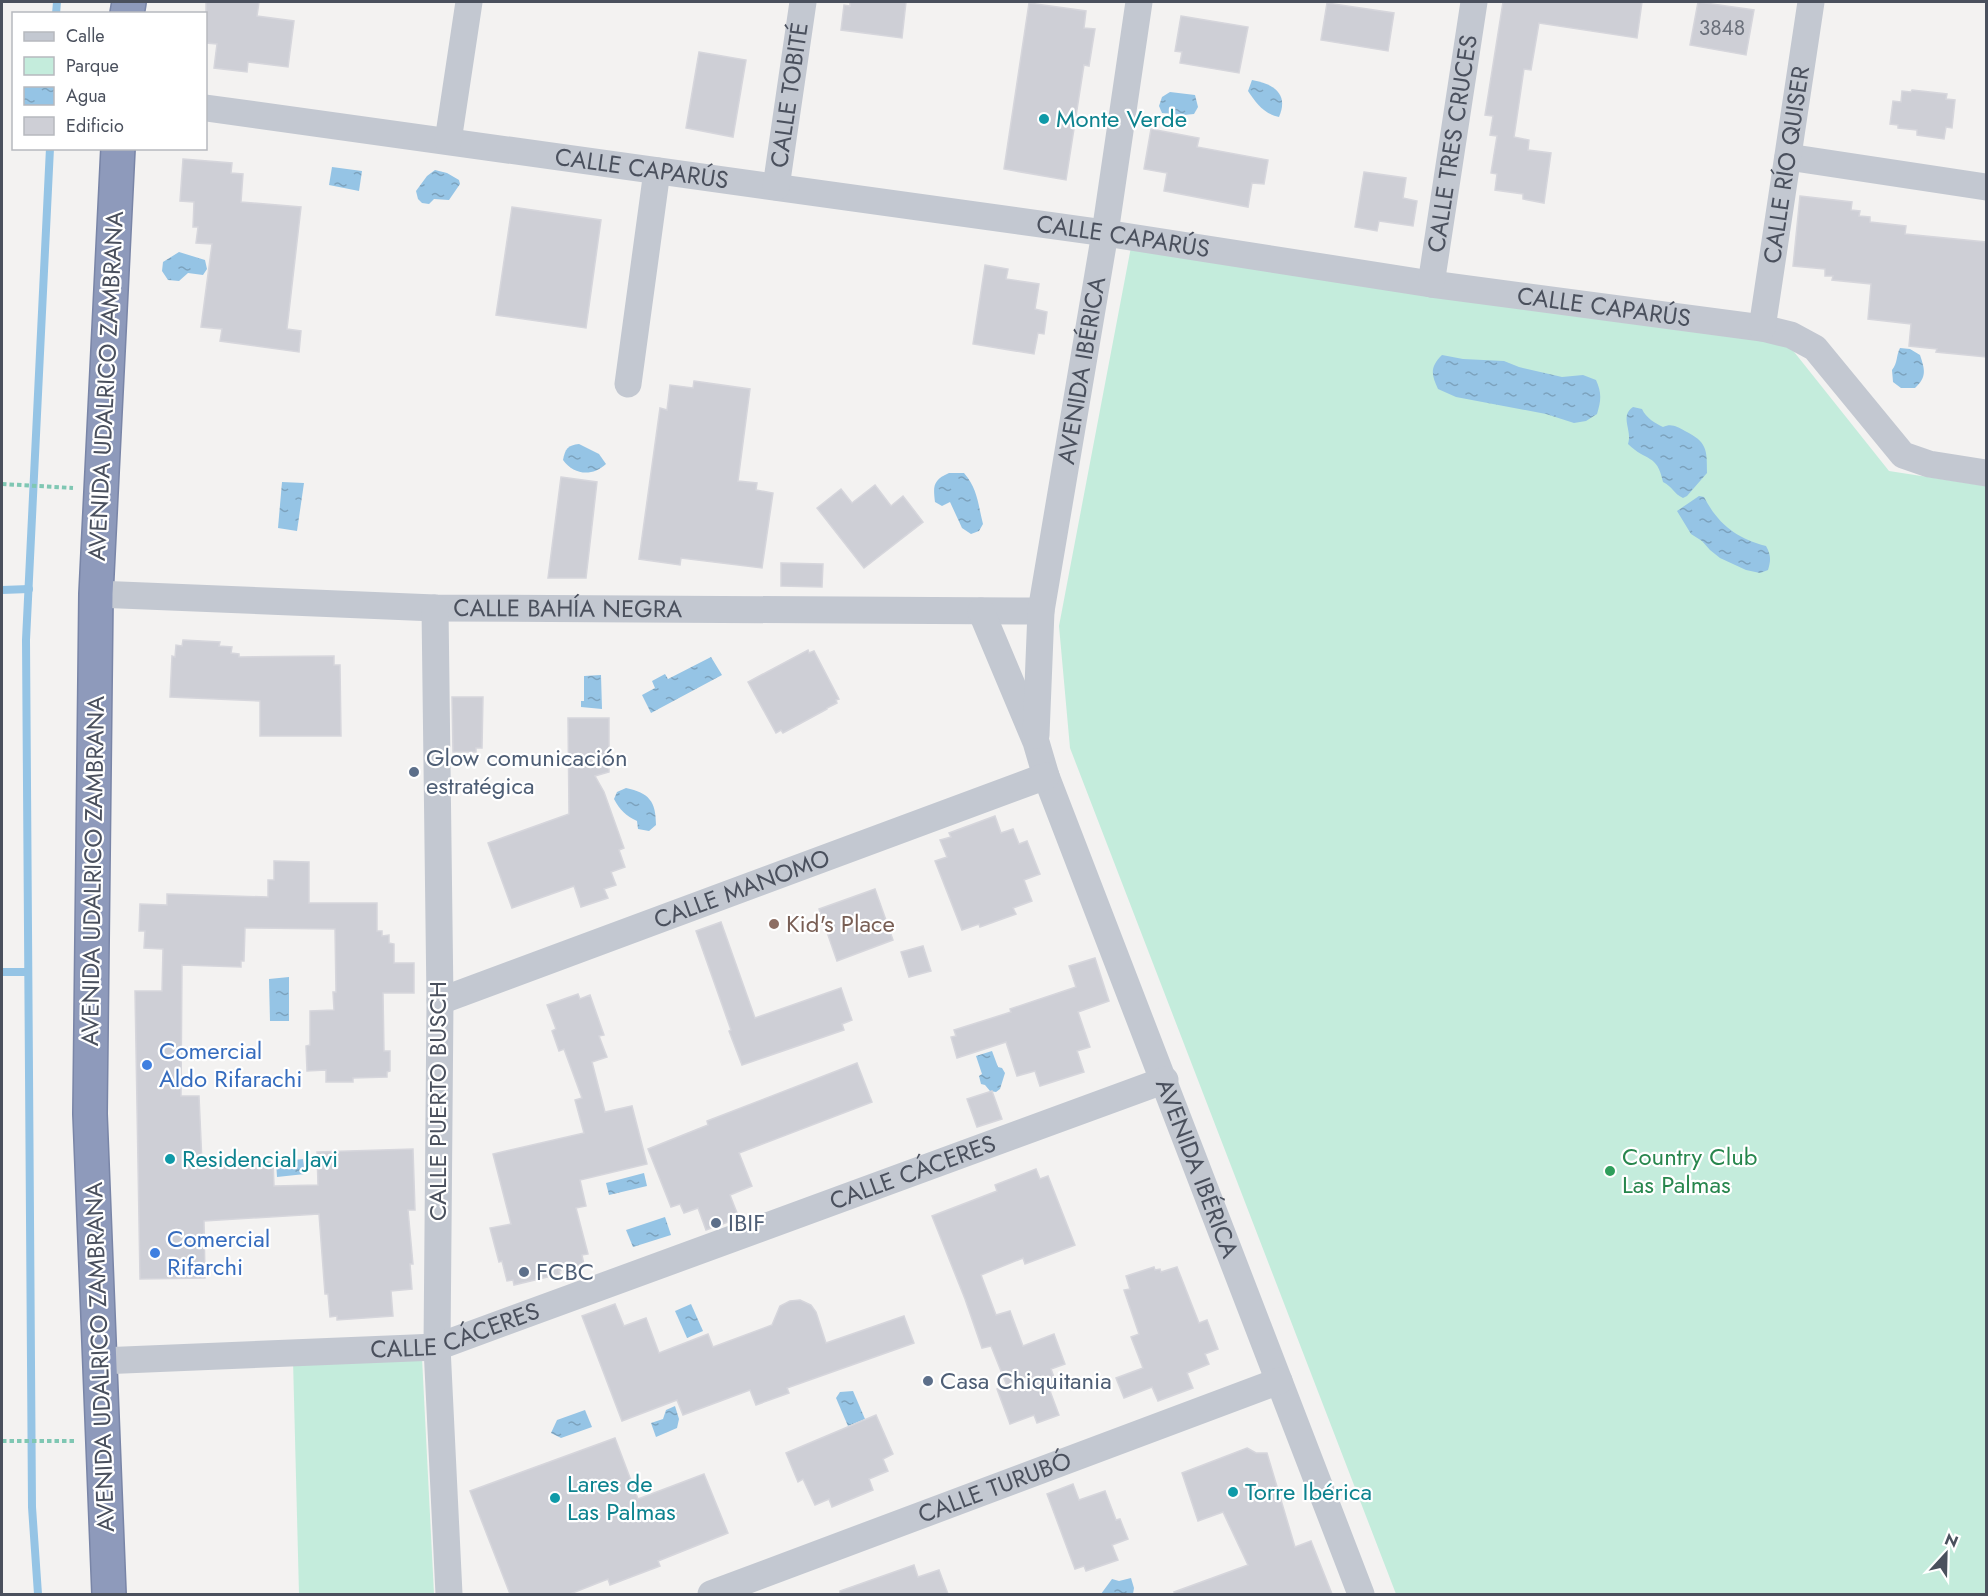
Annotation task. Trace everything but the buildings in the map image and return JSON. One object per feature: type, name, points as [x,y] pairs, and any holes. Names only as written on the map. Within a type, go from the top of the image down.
[{"type":"highway","name":"AVENIDA UDALRICO ZAMBRANA","points":[[109,1594],[90,1114],[96,594],[118,150]]},
{"type":"street","points":[[448,141],[469,2]]},
{"type":"street","name":"CALLE TOBITÉ","points":[[776,187],[803,2]]},
{"type":"street","name":"AVENIDA IBÉRICA","points":[[1036,742],[1041,611],[1105,233],[1139,2]]},
{"type":"street","name":"CALLE TRES CRUCES","points":[[1431,284],[1474,2]]},
{"type":"street","name":"CALLE RÍO QUISER","points":[[1762,328],[1811,2]]},
{"type":"street","name":"CALLE CAPARÚS","points":[[207,108],[1105,233],[1431,284],[1762,328],[1791,335],[1815,348],[1903,455],[1929,464],[1986,473]]},
{"type":"street","points":[[1788,157],[1986,188]]},
{"type":"street","points":[[628,384],[657,171]]},
{"type":"street","name":"CALLE BAHÍA NEGRA","points":[[96,594],[435,608],[1041,611]]},
{"type":"street","name":"CALLE PUERTO BUSCH","points":[[435,608],[440,1001],[436,1347],[448,1594]]},
{"type":"street","name":"AVENIDA IBÉRICA","points":[[981,611],[1036,742],[1046,776],[1165,1080],[1361,1594]]},
{"type":"street","name":"CALLE MANOMO","points":[[440,1001],[1046,776]]},
{"type":"street","name":"CALLE CÁCERES","points":[[100,1361],[436,1347],[1165,1080]]},
{"type":"street","name":"CALLE TURUBÓ","points":[[711,1594],[1279,1381]]},
{"type":"path","points":[[2,484],[55,487]]},
{"type":"path","points":[[2,1441],[75,1441]]},
{"type":"green space","name":"Country Club Las Palmas","points":[[1131,247],[1787,343],[1889,471],[1986,486],[1986,1594],[1396,1594],[1070,748],[1059,626]]},
{"type":"green space","points":[[422,1358],[434,1594],[299,1594],[293,1360]]},
{"type":"water","points":[[1252,80],[1267,84],[1278,91],[1282,102],[1279,117],[1265,111],[1254,100],[1248,91]]},
{"type":"water","points":[[1170,92],[1195,95],[1198,107],[1194,114],[1162,113],[1159,106],[1162,97]]},
{"type":"water","points":[[332,167],[362,171],[359,191],[329,185]]},
{"type":"water","points":[[435,170],[447,173],[459,180],[460,184],[449,200],[434,199],[429,204],[422,203],[416,191],[427,176]]},
{"type":"water","points":[[179,252],[205,260],[207,269],[203,275],[188,273],[179,281],[168,280],[162,271],[163,262]]},
{"type":"water","points":[[1900,348],[1910,349],[1920,355],[1924,373],[1922,380],[1915,388],[1901,388],[1893,382],[1892,370]]},
{"type":"water","points":[[1442,355],[1463,359],[1504,361],[1562,377],[1583,375],[1596,380],[1598,385],[1600,397],[1597,414],[1586,421],[1574,423],[1546,414],[1456,397],[1438,389],[1434,379],[1435,363]]},
{"type":"water","points":[[1633,407],[1642,409],[1648,418],[1663,427],[1669,425],[1677,427],[1702,443],[1707,458],[1707,473],[1687,496],[1683,498],[1663,482],[1658,466],[1628,444],[1627,415]]},
{"type":"water","points":[[579,444],[599,454],[606,464],[589,472],[572,469],[563,460],[564,456],[566,450],[572,445]]},
{"type":"water","points":[[949,473],[964,473],[969,479],[977,497],[983,524],[979,531],[971,534],[962,528],[950,502],[942,506],[935,502],[935,484]]},
{"type":"water","points":[[282,482],[304,483],[297,531],[278,528]]},
{"type":"water","points":[[1699,496],[1704,497],[1715,515],[1729,529],[1746,539],[1766,546],[1770,558],[1768,570],[1760,573],[1746,570],[1720,558],[1691,534],[1677,511]]},
{"type":"water","points":[[711,657],[722,675],[651,713],[642,695],[655,688],[652,681],[665,674],[668,679]]},
{"type":"water","points":[[601,675],[602,709],[581,707],[581,701],[584,701],[584,676]]},
{"type":"water","points":[[626,788],[646,796],[653,804],[656,825],[649,831],[638,829],[637,821],[624,812],[614,799],[617,792]]},
{"type":"water","points":[[289,977],[289,1021],[270,1021],[269,979]]},
{"type":"water","points":[[992,1051],[998,1067],[1002,1068],[1005,1073],[1000,1089],[996,1092],[990,1091],[981,1084],[979,1076],[982,1074],[976,1056]]},
{"type":"water","points":[[303,1159],[305,1174],[277,1177],[276,1162]]},
{"type":"water","points":[[644,1173],[647,1186],[609,1195],[606,1183]]},
{"type":"water","points":[[665,1217],[671,1235],[633,1247],[626,1230]]},
{"type":"water","points":[[691,1304],[703,1331],[687,1338],[675,1311]]},
{"type":"water","points":[[853,1391],[865,1419],[848,1426],[836,1398],[840,1392]]},
{"type":"water","points":[[675,1406],[679,1419],[677,1428],[656,1437],[651,1423],[663,1419],[666,1410]]},
{"type":"water","points":[[585,1410],[592,1427],[561,1438],[551,1433],[557,1420]]},
{"type":"water","points":[[1131,1578],[1133,1594],[1101,1594],[1112,1579],[1119,1581]]},
{"type":"waterway","points":[[56,12],[57,2]]},
{"type":"waterway","points":[[38,1594],[32,1507],[26,640],[50,150]]},
{"type":"waterway","points":[[2,590],[29,589]]},
{"type":"waterway","points":[[2,972],[28,972]]},
{"type":"place","name":"Monte Verde","points":[[1044,119]]},
{"type":"place","name":"Glow comunicación estratégica","points":[[414,772]]},
{"type":"place","name":"Kid's Place","points":[[774,924]]},
{"type":"place","name":"Comercial Aldo Rifarachi","points":[[147,1065]]},
{"type":"place","name":"Residencial Javi","points":[[170,1159]]},
{"type":"place","name":"Country Club Las Palmas","points":[[1610,1171]]},
{"type":"place","name":"IBIF","points":[[716,1223]]},
{"type":"place","name":"Comercial Rifarchi","points":[[155,1253]]},
{"type":"place","name":"FCBC","points":[[524,1272]]},
{"type":"place","name":"Casa Chiquitania","points":[[928,1381]]},
{"type":"place","name":"Torre Ibérica","points":[[1233,1492]]},
{"type":"place","name":"Lares de Las Palmas","points":[[555,1498]]}]
